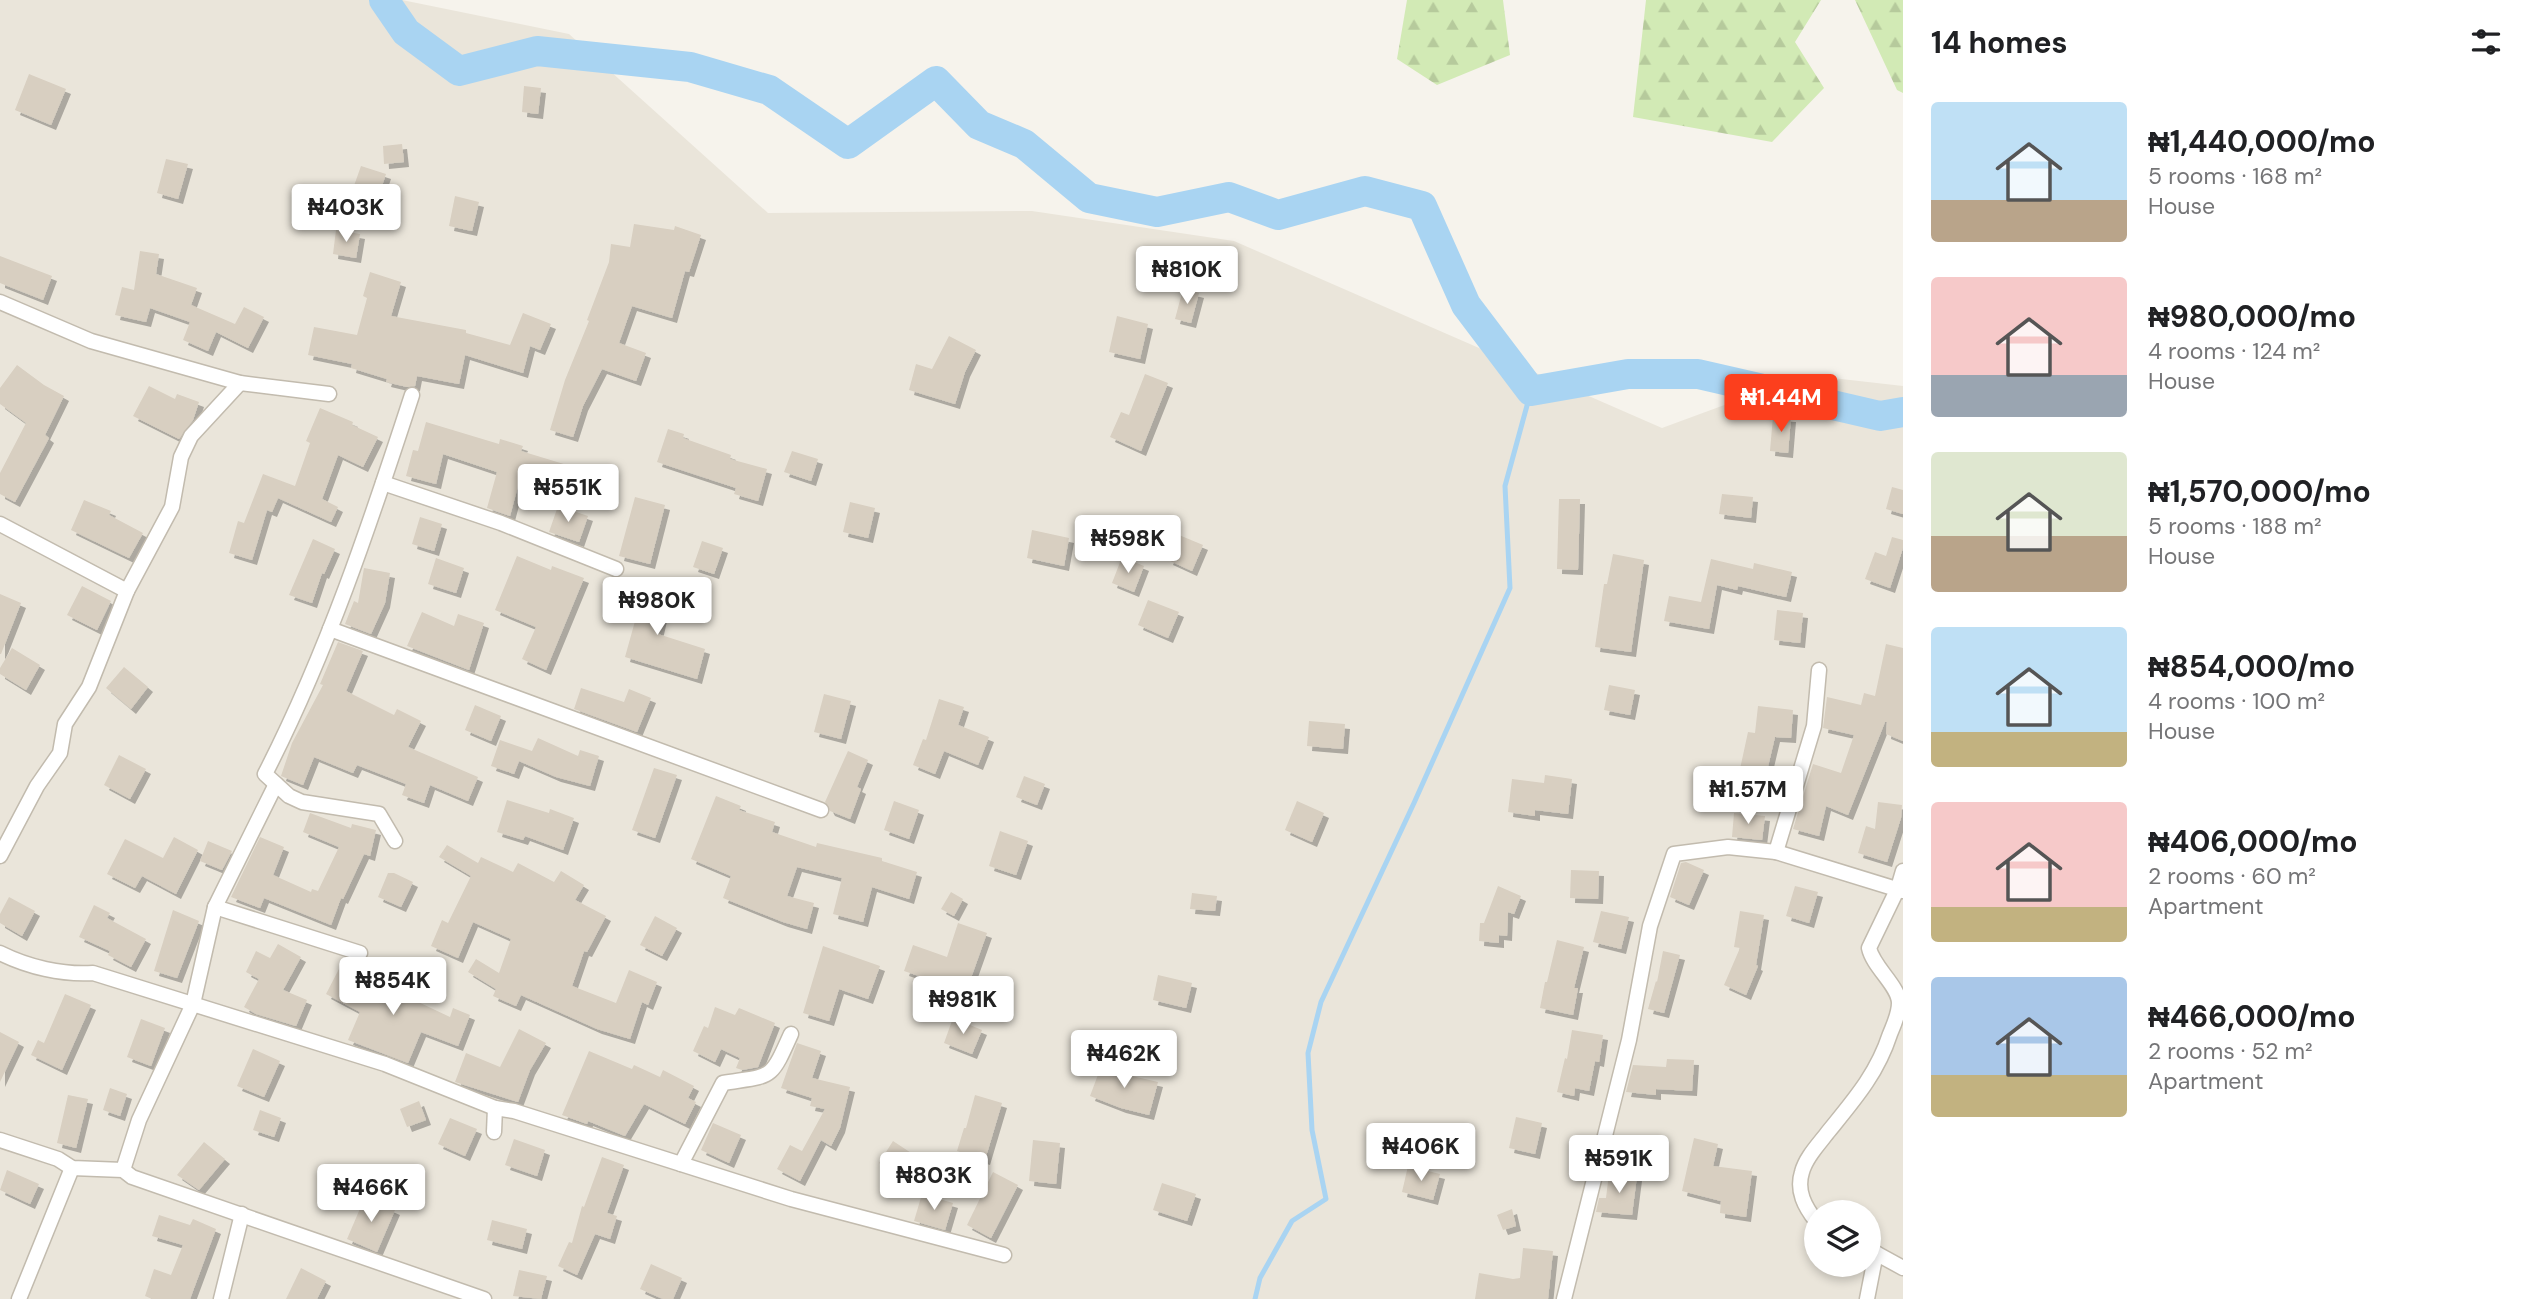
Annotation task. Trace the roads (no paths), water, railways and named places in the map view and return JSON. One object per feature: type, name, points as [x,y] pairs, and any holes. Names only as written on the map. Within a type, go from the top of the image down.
[{"type":"street","points":[[0,302],[91,341],[240,383],[329,394]]},
{"type":"street","points":[[0,856],[37,786],[60,753],[65,724],[89,687],[127,591],[172,507],[181,457],[191,436],[240,383]]},
{"type":"street","points":[[395,841],[379,814],[302,802],[289,796],[265,774],[290,725],[330,629],[412,395]]},
{"type":"street","points":[[383,484],[501,523],[616,569]]},
{"type":"street","points":[[0,523],[127,591]]},
{"type":"street","points":[[330,629],[821,810]]},
{"type":"street","points":[[1776,852],[1814,726],[1819,670]]},
{"type":"street","points":[[123,1170],[139,1120],[193,1004],[215,907],[276,784]]},
{"type":"street","points":[[1564,1299],[1629,1040],[1650,926],[1674,854],[1727,847],[1776,852],[1900,890]]},
{"type":"street","points":[[1804,1203],[1801,1173],[1809,1156],[1882,1059],[1898,1013],[1899,999],[1871,957],[1869,948],[1900,890],[1903,871]]},
{"type":"street","points":[[215,907],[360,953]]},
{"type":"street","points":[[0,953],[16,961],[72,975],[93,972],[385,1064],[495,1108],[514,1111],[791,1199],[1004,1255]]},
{"type":"street","points":[[681,1164],[723,1083],[768,1076],[777,1066],[792,1034]]},
{"type":"street","points":[[494,1132],[495,1108]]},
{"type":"street","points":[[0,1140],[58,1159],[72,1168],[123,1170],[132,1177],[484,1299]]},
{"type":"street","points":[[19,1299],[72,1168]]},
{"type":"street","points":[[220,1299],[242,1214]]},
{"type":"street","points":[[1881,1256],[1903,1268]]},
{"type":"street","points":[[1867,1299],[1869,1277]]},
{"type":"waterway","points":[[384,0],[406,32],[459,71],[537,51],[690,67],[769,90],[848,144],[936,81],[979,125],[1024,144],[1089,198],[1157,212],[1229,197],[1278,215],[1365,191],[1422,206],[1466,305],[1531,391],[1628,374],[1698,374],[1880,416],[1903,412]]},
{"type":"waterway","points":[[1255,1299],[1260,1278],[1292,1221],[1326,1199],[1312,1130],[1308,1053],[1321,1002],[1510,588],[1505,486],[1531,391]]}]
